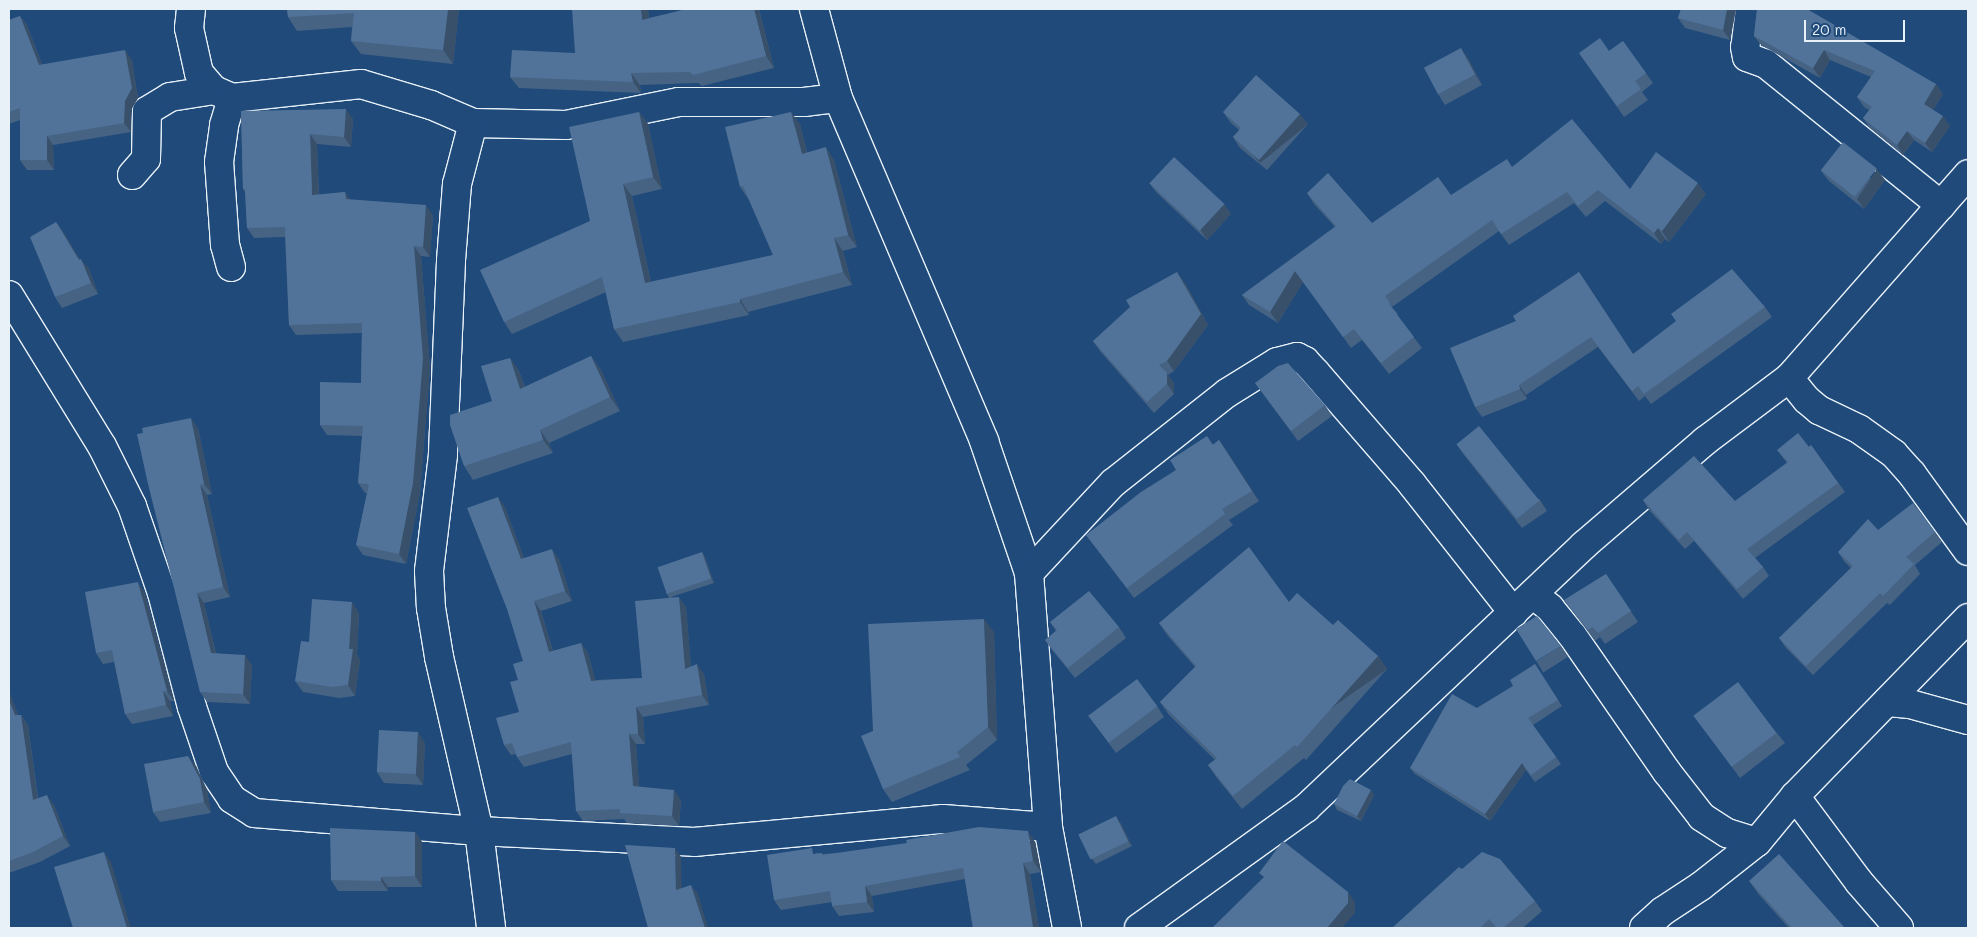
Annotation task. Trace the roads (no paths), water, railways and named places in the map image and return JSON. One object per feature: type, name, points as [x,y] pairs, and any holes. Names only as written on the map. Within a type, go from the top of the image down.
[{"type":"street","points":[[192,9],[188,28],[192,52],[199,73],[223,94],[224,125],[219,162],[225,245],[231,267]]},
{"type":"street","points":[[814,9],[838,98],[984,441],[1029,573],[1048,826],[1067,928]]},
{"type":"street","points":[[1750,9],[1745,47],[1747,56],[1766,64],[1941,205]]},
{"type":"street","points":[[132,175],[146,159],[147,111],[170,97],[361,84],[431,105],[473,123],[566,125],[679,102],[804,102],[838,98]]},
{"type":"street","points":[[473,123],[457,184],[450,261],[443,455],[429,572],[431,608],[440,657],[479,830],[491,928]]},
{"type":"street","points":[[1139,928],[1306,808],[1534,595],[1584,545],[1698,447],[1789,378],[1968,174]]},
{"type":"street","points":[[9,295],[102,446],[132,506],[162,593],[192,708],[214,772],[232,800],[254,813],[479,830],[694,842],[943,819],[1048,826]]},
{"type":"street","points":[[1029,573],[1113,483],[1227,393],[1277,362],[1297,357],[1316,373],[1412,484],[1514,613]]},
{"type":"street","points":[[1789,378],[1806,400],[1819,410],[1859,429],[1894,454],[1912,474],[1968,551]]},
{"type":"street","points":[[1534,595],[1550,608],[1572,635],[1667,772],[1702,817],[1727,833],[1757,842]]},
{"type":"street","points":[[1644,928],[1663,911],[1701,886],[1757,842],[1795,796],[1968,618]]},
{"type":"street","points":[[1887,702],[1910,704],[1968,720]]},
{"type":"street","points":[[1795,796],[1859,882],[1899,928]]}]
